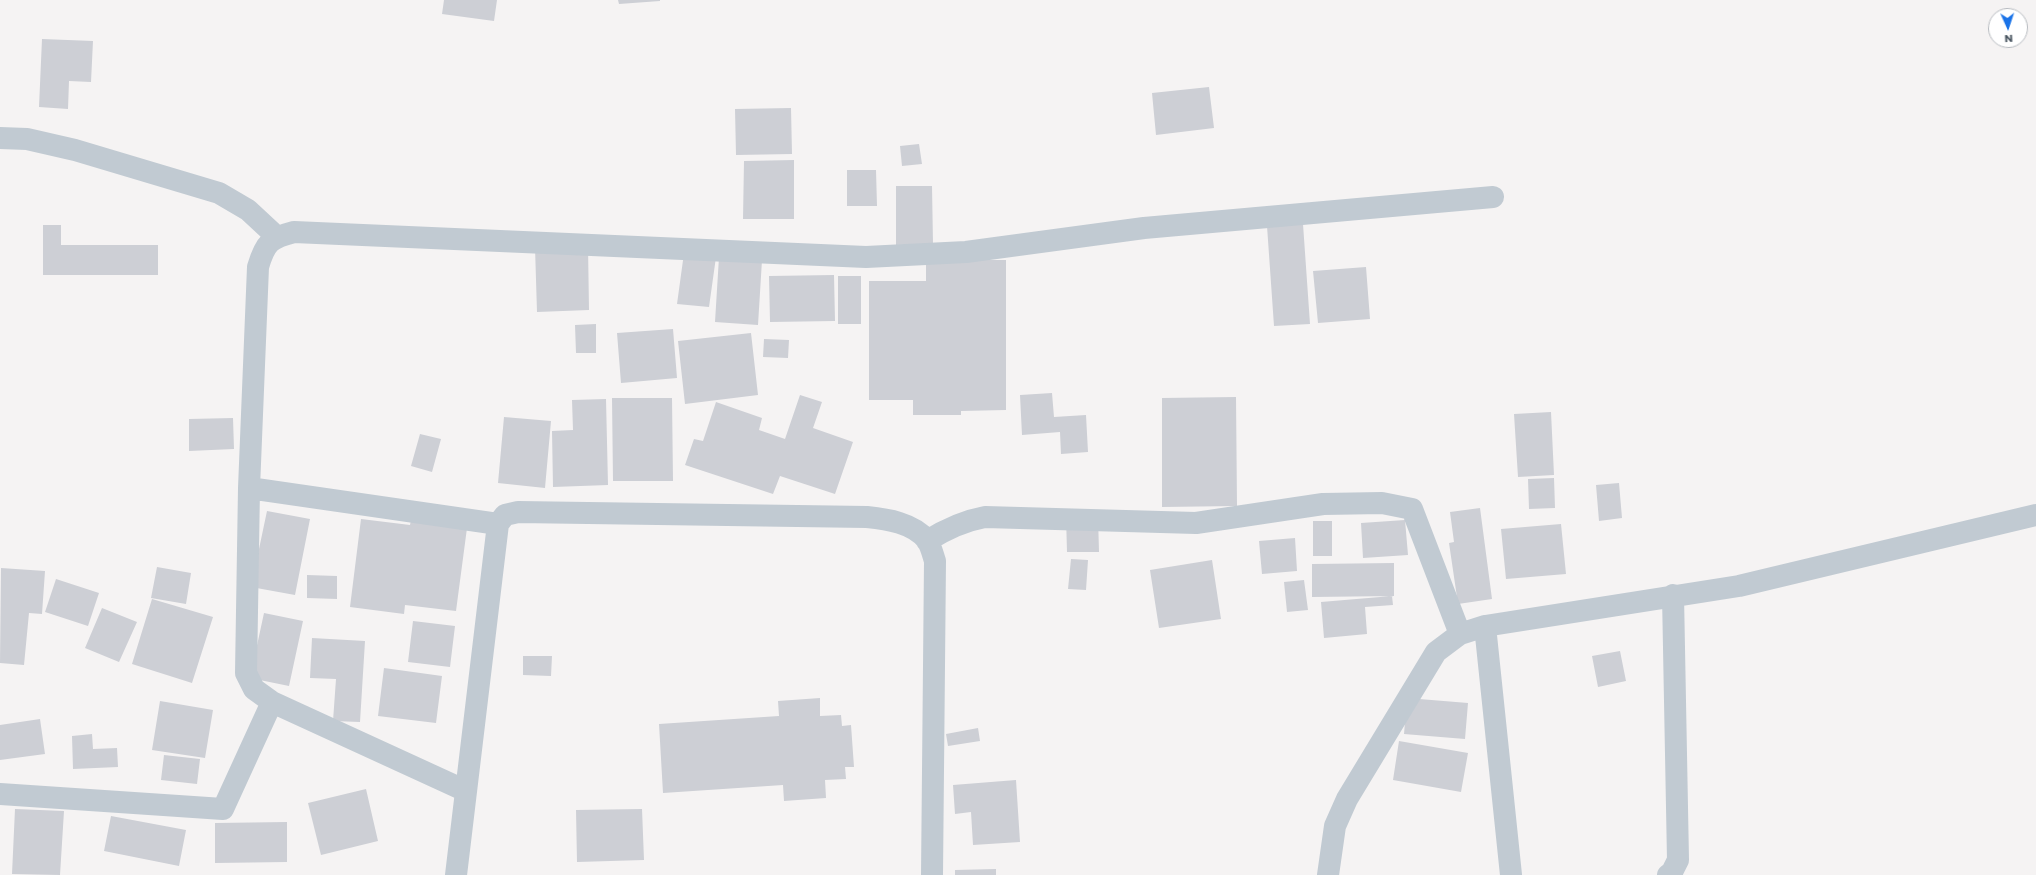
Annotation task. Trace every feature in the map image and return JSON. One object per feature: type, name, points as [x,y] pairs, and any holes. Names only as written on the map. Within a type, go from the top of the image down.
[{"type":"street","points":[[0,138],[27,139],[75,150],[219,193],[248,210],[276,236]]},
{"type":"street","points":[[466,791],[272,702],[254,689],[246,673],[249,488],[258,267],[264,249],[276,236],[294,232],[866,257],[966,252],[1144,228],[1493,197]]},
{"type":"street","points":[[249,488],[498,524]]},
{"type":"street","points":[[927,541],[954,525],[968,520],[985,517],[1196,523],[1323,504],[1382,504],[1412,509],[1460,634]]},
{"type":"street","points":[[456,875],[498,524],[505,515],[518,512],[867,517],[892,520],[915,530],[927,541],[935,561],[932,875]]},
{"type":"street","points":[[1328,875],[1335,826],[1346,799],[1436,652],[1460,634],[1485,626],[1673,595],[1739,586],[2036,516]]},
{"type":"street","points":[[1668,875],[1672,872],[1678,860],[1673,595]]},
{"type":"street","points":[[1485,626],[1510,875]]},
{"type":"street","points":[[0,794],[223,809],[272,702]]},
{"type":"building","points":[[444,0],[497,0],[494,21],[442,14]]},
{"type":"building","points":[[618,0],[660,0],[660,1],[619,4]]},
{"type":"building","points":[[42,39],[93,41],[91,82],[69,81],[68,109],[39,107]]},
{"type":"building","points":[[1209,87],[1214,128],[1156,135],[1152,93]]},
{"type":"building","points":[[791,108],[792,154],[736,155],[735,109]]},
{"type":"building","points":[[919,144],[922,164],[902,166],[900,146]]},
{"type":"building","points":[[794,160],[794,219],[743,219],[744,161]]},
{"type":"building","points":[[847,170],[876,170],[877,206],[847,206]]},
{"type":"building","points":[[896,186],[932,186],[933,244],[896,245]]},
{"type":"building","points":[[1303,224],[1310,324],[1274,326],[1267,226]]},
{"type":"building","points":[[43,225],[61,225],[61,245],[158,245],[158,275],[43,275]]},
{"type":"building","points":[[588,246],[589,310],[537,312],[535,247]]},
{"type":"building","points":[[684,253],[716,257],[709,307],[677,304]]},
{"type":"building","points":[[719,257],[762,260],[758,325],[715,322]]},
{"type":"building","points":[[926,260],[1006,260],[1006,410],[961,411],[961,415],[913,415],[913,400],[869,400],[869,281],[926,281]]},
{"type":"building","points":[[1366,267],[1370,319],[1318,323],[1313,271]]},
{"type":"building","points":[[834,275],[835,321],[770,322],[769,276]]},
{"type":"building","points":[[838,276],[861,276],[861,324],[838,324]]},
{"type":"building","points":[[596,324],[596,353],[576,353],[575,325]]},
{"type":"building","points":[[673,329],[677,378],[621,383],[617,333]]},
{"type":"building","points":[[751,333],[758,395],[685,404],[678,341]]},
{"type":"building","points":[[764,339],[789,340],[788,358],[763,357]]},
{"type":"building","points":[[1052,393],[1054,417],[1086,415],[1088,452],[1061,454],[1060,432],[1022,435],[1020,395]]},
{"type":"building","points":[[800,395],[822,402],[813,428],[853,442],[835,494],[780,476],[773,494],[685,465],[694,439],[703,441],[716,402],[762,418],[759,430],[785,439]]},
{"type":"building","points":[[1236,397],[1237,506],[1162,507],[1162,398]]},
{"type":"building","points":[[612,398],[672,398],[673,481],[613,481]]},
{"type":"building","points":[[606,399],[608,485],[553,487],[552,431],[573,430],[572,400]]},
{"type":"building","points":[[1551,412],[1554,475],[1518,477],[1514,414]]},
{"type":"building","points":[[504,417],[551,421],[545,488],[498,483]]},
{"type":"building","points":[[233,418],[234,449],[189,451],[189,419]]},
{"type":"building","points":[[420,434],[441,439],[432,472],[411,466]]},
{"type":"building","points":[[1554,478],[1555,508],[1529,509],[1528,479]]},
{"type":"building","points":[[1619,483],[1622,518],[1599,521],[1596,485]]},
{"type":"building","points":[[1480,508],[1492,599],[1458,604],[1449,543],[1454,542],[1450,512]]},
{"type":"building","points":[[267,511],[310,519],[295,595],[251,587]]},
{"type":"building","points":[[1066,516],[1098,516],[1099,552],[1067,552]]},
{"type":"building","points":[[361,519],[410,525],[411,520],[467,528],[456,611],[405,605],[404,614],[350,607]]},
{"type":"building","points":[[1405,520],[1408,555],[1363,558],[1361,523]]},
{"type":"building","points":[[1313,521],[1332,521],[1332,556],[1313,556]]},
{"type":"building","points":[[1561,524],[1566,574],[1506,579],[1501,529]]},
{"type":"building","points":[[1295,538],[1297,571],[1262,574],[1259,541]]},
{"type":"building","points":[[1071,559],[1088,560],[1086,590],[1068,589]]},
{"type":"building","points":[[1212,560],[1221,619],[1159,628],[1150,570]]},
{"type":"building","points":[[1394,563],[1394,596],[1312,597],[1312,564]]},
{"type":"building","points":[[157,567],[191,573],[186,604],[151,598]]},
{"type":"building","points":[[1,568],[45,571],[42,614],[29,613],[24,665],[0,663]]},
{"type":"building","points":[[307,575],[337,576],[337,599],[307,598]]},
{"type":"building","points":[[56,579],[99,593],[88,626],[45,612]]},
{"type":"building","points":[[1304,580],[1308,610],[1287,612],[1284,582]]},
{"type":"building","points":[[1392,596],[1393,605],[1365,607],[1367,634],[1324,638],[1321,602]]},
{"type":"building","points":[[152,599],[213,617],[192,683],[132,664]]},
{"type":"building","points":[[102,608],[137,622],[119,662],[85,648]]},
{"type":"building","points":[[264,613],[303,621],[289,686],[250,678]]},
{"type":"building","points":[[413,621],[455,626],[450,667],[408,662]]},
{"type":"building","points":[[312,638],[365,641],[360,722],[333,721],[336,679],[310,678]]},
{"type":"building","points":[[1620,651],[1626,681],[1598,687],[1592,656]]},
{"type":"building","points":[[523,656],[552,656],[551,676],[523,675]]},
{"type":"building","points":[[384,668],[442,676],[436,723],[378,716]]},
{"type":"building","points":[[820,698],[820,716],[841,715],[842,726],[851,725],[854,767],[845,767],[846,779],[825,780],[826,798],[784,801],[783,785],[663,793],[659,724],[779,716],[778,701]]},
{"type":"building","points":[[1407,698],[1468,703],[1465,739],[1404,734]]},
{"type":"building","points":[[160,701],[213,710],[205,758],[152,750]]},
{"type":"building","points":[[40,719],[45,754],[0,760],[0,725]]},
{"type":"building","points":[[978,728],[980,741],[948,746],[946,734]]},
{"type":"building","points":[[92,734],[93,749],[117,748],[118,767],[73,769],[72,736]]},
{"type":"building","points":[[1399,741],[1468,753],[1461,792],[1393,780]]},
{"type":"building","points":[[164,755],[200,759],[197,784],[161,780]]},
{"type":"building","points":[[1016,780],[1020,842],[973,845],[971,812],[955,814],[953,785]]},
{"type":"building","points":[[366,789],[378,841],[321,855],[308,803]]},
{"type":"building","points":[[15,809],[64,811],[60,875],[12,874]]},
{"type":"building","points":[[642,809],[644,860],[577,862],[576,810]]},
{"type":"building","points":[[111,816],[186,830],[179,866],[104,851]]},
{"type":"building","points":[[287,822],[287,862],[215,863],[215,823]]},
{"type":"building","points":[[996,869],[996,875],[955,875],[955,870]]}]
